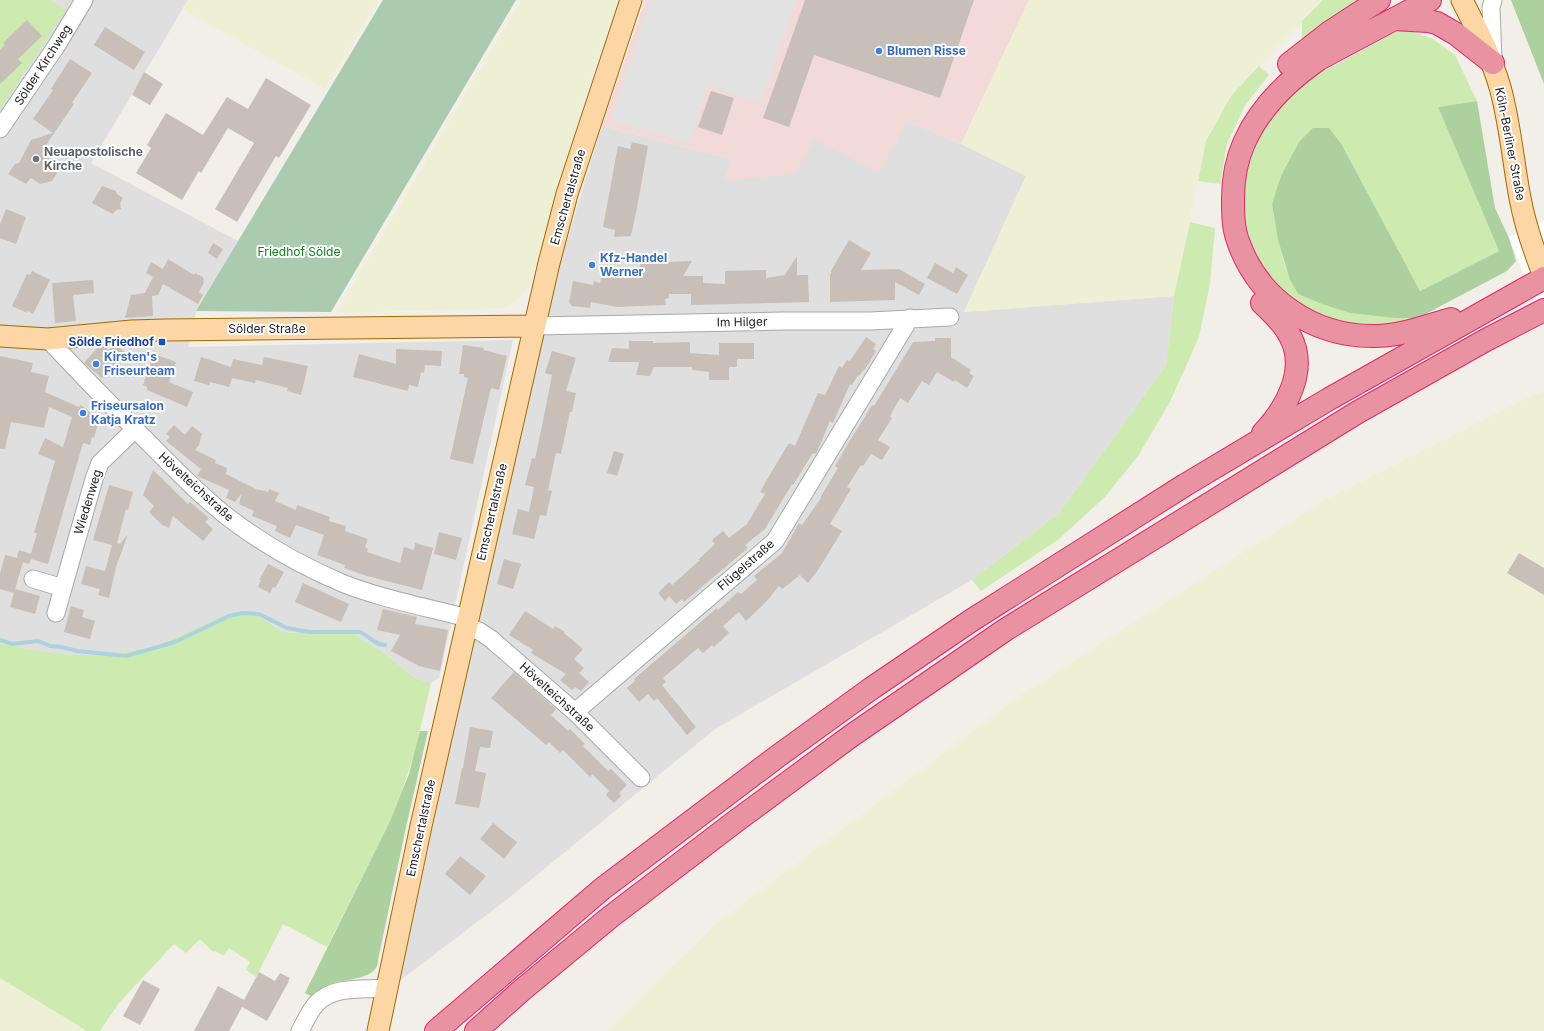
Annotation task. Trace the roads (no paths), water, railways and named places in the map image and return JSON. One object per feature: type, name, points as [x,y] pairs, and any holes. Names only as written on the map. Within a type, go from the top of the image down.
[{"type":"highway","points":[[1254,443],[1271,425],[1285,403],[1296,378],[1297,354],[1290,336],[1278,319],[1256,296],[1239,273],[1226,244],[1222,214],[1225,175],[1230,152],[1236,133],[1249,109],[1264,88],[1276,75],[1303,52],[1379,0]]},
{"type":"highway","points":[[1430,0],[1341,46],[1302,70],[1284,86],[1260,113],[1243,144],[1234,176],[1234,223],[1238,240],[1255,275],[1273,297],[1297,315],[1325,329],[1357,335],[1376,336],[1393,334],[1408,332],[1487,309]]},
{"type":"highway","points":[[1392,19],[1428,21],[1440,24],[1456,34],[1493,63]]},
{"type":"highway","points":[[436,1031],[602,889],[778,756],[972,620],[1099,538],[1254,443],[1544,277]]},
{"type":"highway","points":[[476,1031],[522,990],[609,918],[736,821],[851,736],[1005,630],[1358,412],[1486,340],[1544,310]]},
{"type":"main road","name":"Emschertalstraße","points":[[378,1031],[420,826],[534,326],[567,194],[632,0]]},
{"type":"main road","name":"Köln-Berliner Straße","points":[[1462,0],[1493,63],[1506,111],[1520,198],[1533,247],[1544,277]]},
{"type":"main road","name":"Sölder Straße","points":[[0,336],[48,338],[132,331],[164,330],[488,328],[534,326]]},
{"type":"street","name":"Sölder Kirchweg","points":[[0,129],[57,45],[84,0]]},
{"type":"street","points":[[1493,0],[1491,8],[1493,63]]},
{"type":"street","name":"Im Hilger","points":[[534,326],[783,321],[870,321],[950,317]]},
{"type":"street","name":"Flügelstraße","points":[[575,712],[775,541],[910,318]]},
{"type":"street","name":"Hövelteichstraße","points":[[48,338],[75,369],[134,429],[213,505],[252,534],[285,555],[322,574],[358,589],[466,622],[492,639],[575,712],[641,778]]},
{"type":"street","name":"Wiedenweg","points":[[56,613],[94,479],[100,463],[134,429]]},
{"type":"street","points":[[33,580],[63,588]]},
{"type":"street","points":[[300,1031],[310,1011],[317,1003],[333,992],[387,988]]},
{"type":"waterway","points":[[0,640],[12,644],[38,641],[50,646],[78,651],[126,656],[175,642],[229,616],[242,613],[259,614],[287,628],[309,632],[360,632],[378,644],[385,645]]},
{"type":"place","name":"Blumen Risse","points":[[879,51]]},
{"type":"place","name":"Neuapostolische Kirche","points":[[36,159]]},
{"type":"place","name":"Kfz-Handel Werner","points":[[592,265]]},
{"type":"place","name":"Sölde Friedhof","points":[[162,342]]},
{"type":"place","name":"Kirsten's Friseurteam","points":[[96,364]]},
{"type":"place","name":"Friseursalon Katja Kratz","points":[[83,413]]},
{"type":"park label","name":"Friedhof Sölde","points":[[299,252]]}]
